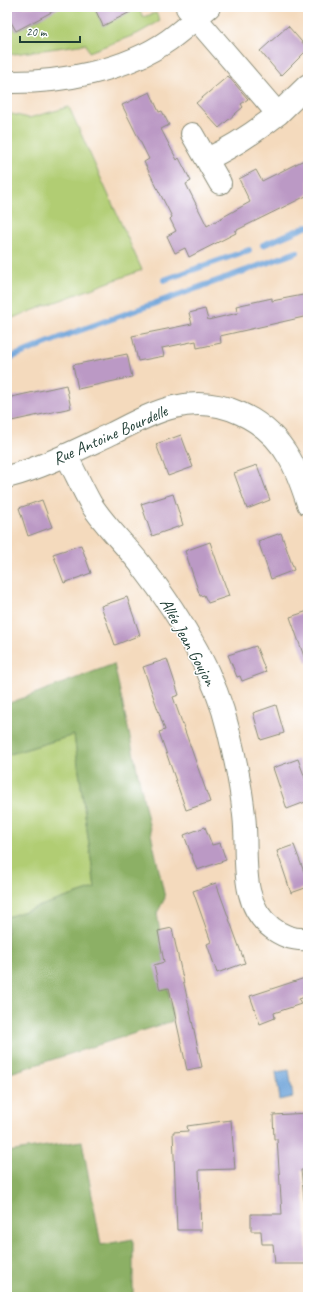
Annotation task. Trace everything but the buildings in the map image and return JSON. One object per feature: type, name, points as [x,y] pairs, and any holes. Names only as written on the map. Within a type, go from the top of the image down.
[{"type":"street","points":[[7,82],[63,79],[98,72],[137,57],[168,41],[197,11],[278,114]]},
{"type":"street","points":[[207,159],[233,147],[256,131],[278,114],[308,86]]},
{"type":"street","points":[[192,134],[220,183]]},
{"type":"street","name":"Rue Antoine Bourdelle","points":[[7,477],[66,455],[149,415],[175,407],[202,404],[228,408],[250,417],[274,437],[290,459],[302,484],[308,504]]},
{"type":"street","name":"Allée Jean Goujon","points":[[66,455],[92,504],[140,564],[182,625],[203,661],[216,692],[228,727],[238,773],[245,816],[246,856],[250,893],[254,909],[266,924],[279,934],[296,940],[308,939]]},
{"type":"green space","points":[[37,7],[94,7],[103,26],[138,7],[143,17],[156,13],[160,21],[137,34],[89,52],[86,44],[7,55],[7,15],[16,31],[42,17]]},
{"type":"green space","points":[[69,107],[142,270],[7,320],[7,113],[29,118]]},
{"type":"green space","points":[[114,664],[165,898],[157,913],[173,1021],[7,1074],[7,917],[95,888],[74,735],[7,755],[7,704]]},
{"type":"green space","points":[[74,735],[95,888],[7,917],[7,755]]},
{"type":"green space","points":[[82,1141],[101,1245],[133,1239],[133,1297],[7,1297],[7,1152]]},
{"type":"water","points":[[289,1070],[293,1097],[280,1100],[276,1072]]},
{"type":"waterway","points":[[263,245],[308,226]]},
{"type":"waterway","points":[[164,280],[249,250]]},
{"type":"waterway","points":[[7,359],[67,335],[297,252]]}]
